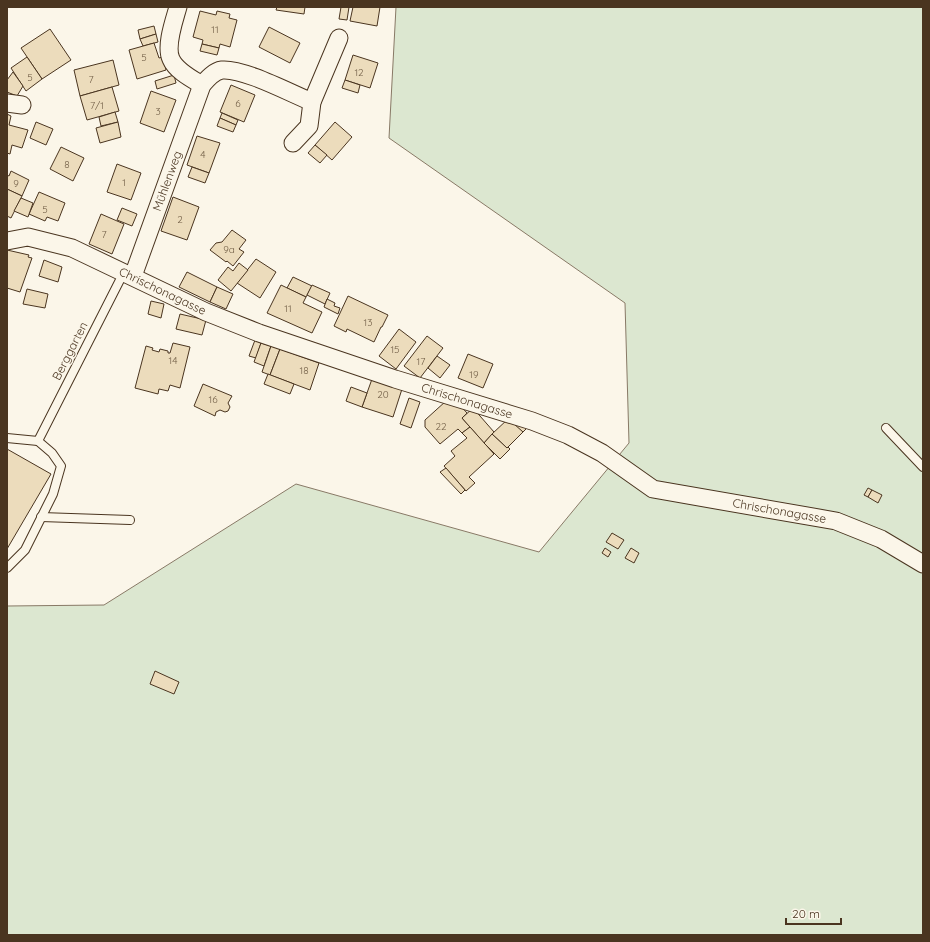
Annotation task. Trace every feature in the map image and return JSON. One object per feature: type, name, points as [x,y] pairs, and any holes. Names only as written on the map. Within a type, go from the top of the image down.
[{"type":"street","points":[[178,7],[169,42],[171,59],[185,75],[202,85]]},
{"type":"street","points":[[293,142],[309,126],[312,102],[339,38]]},
{"type":"street","name":"Mühlenweg","points":[[128,274],[202,85],[209,77],[220,70],[239,72],[312,102]]},
{"type":"street","name":"Chrischonagasse","points":[[7,241],[28,237],[72,248],[206,312],[259,333],[395,379],[532,421],[568,435],[602,453],[653,489],[836,521],[880,539],[923,564]]},
{"type":"lane","name":"Berggarten","points":[[38,441],[128,274]]},
{"type":"lane","points":[[886,428],[923,467]]},
{"type":"lane","points":[[7,438],[38,441],[52,453],[61,466],[53,494],[25,550],[7,568]]},
{"type":"lane","points":[[41,517],[130,520]]},
{"type":"green space","points":[[396,7],[923,7],[923,935],[7,935],[7,606],[104,605],[296,484],[539,552],[629,443],[625,303],[389,138]]},
{"type":"building","points":[[277,7],[305,7],[304,14],[276,10]]},
{"type":"building","points":[[341,7],[349,7],[347,20],[339,19]]},
{"type":"building","points":[[353,7],[380,7],[377,26],[350,21]]},
{"type":"building","points":[[200,11],[216,15],[217,11],[230,14],[229,18],[237,20],[230,47],[220,44],[219,48],[202,44],[203,40],[193,37]]},
{"type":"building","points":[[154,26],[156,34],[140,39],[138,30]]},
{"type":"building","points":[[269,27],[300,43],[290,63],[259,47]]},
{"type":"building","points":[[50,29],[71,60],[42,79],[21,48]]},
{"type":"building","points":[[156,34],[158,42],[143,46],[140,39]]},
{"type":"building","points":[[154,43],[159,58],[163,57],[166,70],[137,79],[129,50]]},
{"type":"building","points":[[202,44],[219,48],[217,55],[200,51]]},
{"type":"building","points":[[353,55],[378,63],[370,88],[345,80]]},
{"type":"building","points":[[27,57],[42,79],[26,91],[11,68]]},
{"type":"building","points":[[113,60],[119,85],[80,96],[74,70]]},
{"type":"building","points":[[13,72],[23,86],[17,96],[7,92],[7,80]]},
{"type":"building","points":[[174,75],[176,83],[157,89],[155,81]]},
{"type":"building","points":[[345,80],[360,85],[358,93],[342,88]]},
{"type":"building","points":[[231,85],[255,95],[244,122],[220,112]]},
{"type":"building","points":[[112,87],[119,111],[87,120],[80,96]]},
{"type":"building","points":[[151,91],[176,100],[164,132],[140,123]]},
{"type":"building","points":[[115,112],[118,122],[101,126],[99,117]]},
{"type":"building","points":[[222,113],[238,120],[236,125],[220,118]]},
{"type":"building","points":[[7,114],[11,116],[9,125],[28,130],[22,148],[12,145],[10,154],[7,153]]},
{"type":"building","points":[[220,118],[236,125],[233,132],[217,126]]},
{"type":"building","points":[[36,122],[53,129],[46,145],[30,138]]},
{"type":"building","points":[[118,122],[121,137],[100,143],[96,128]]},
{"type":"building","points":[[335,122],[352,137],[332,160],[315,145]]},
{"type":"building","points":[[197,136],[220,143],[209,173],[187,165]]},
{"type":"building","points":[[315,145],[327,155],[320,163],[308,153]]},
{"type":"building","points":[[61,147],[84,158],[73,181],[50,169]]},
{"type":"building","points":[[117,164],[141,173],[131,200],[107,192]]},
{"type":"building","points":[[192,167],[209,173],[205,183],[188,177]]},
{"type":"building","points":[[11,171],[29,180],[22,196],[7,189],[7,175],[9,176]]},
{"type":"building","points":[[7,189],[22,196],[11,218],[7,216]]},
{"type":"building","points":[[39,192],[65,203],[58,221],[47,217],[45,221],[29,214]]},
{"type":"building","points":[[173,197],[199,207],[187,240],[161,231]]},
{"type":"building","points":[[21,198],[33,203],[28,217],[14,211]]},
{"type":"building","points":[[122,208],[137,214],[132,226],[117,220]]},
{"type":"building","points":[[101,214],[124,224],[112,254],[89,244]]},
{"type":"building","points":[[232,230],[246,240],[239,249],[244,252],[233,266],[210,250],[216,243],[222,242]]},
{"type":"building","points":[[7,250],[29,255],[28,257],[32,258],[20,292],[7,288]]},
{"type":"building","points":[[256,259],[276,272],[260,298],[237,283]]},
{"type":"building","points":[[44,260],[62,267],[58,282],[39,276]]},
{"type":"building","points":[[239,263],[248,270],[231,291],[218,280],[228,267],[233,271]]},
{"type":"building","points":[[187,272],[217,287],[210,302],[179,287]]},
{"type":"building","points":[[293,277],[312,286],[306,297],[287,288]]},
{"type":"building","points":[[281,285],[306,297],[303,303],[322,312],[312,333],[267,313]]},
{"type":"building","points":[[312,285],[330,293],[325,304],[307,295]]},
{"type":"building","points":[[217,287],[233,294],[226,309],[210,302]]},
{"type":"building","points":[[27,289],[48,294],[45,308],[23,304]]},
{"type":"building","points":[[348,296],[388,315],[374,342],[347,329],[346,332],[334,326]]},
{"type":"building","points":[[327,299],[335,303],[334,306],[340,308],[338,314],[324,307]]},
{"type":"building","points":[[151,301],[164,304],[161,318],[148,314]]},
{"type":"building","points":[[180,314],[206,320],[202,335],[176,329]]},
{"type":"building","points":[[399,329],[416,342],[396,369],[379,356]]},
{"type":"building","points":[[427,336],[443,348],[420,378],[404,366]]},
{"type":"building","points":[[255,340],[261,343],[256,358],[249,356]]},
{"type":"building","points":[[173,343],[190,347],[180,388],[170,385],[168,391],[159,389],[158,394],[135,388],[146,346],[153,348],[152,350],[159,352],[160,349],[170,353]]},
{"type":"building","points":[[261,343],[271,346],[264,366],[254,362]]},
{"type":"building","points":[[271,346],[280,349],[270,375],[262,372]]},
{"type":"building","points":[[280,349],[319,363],[310,390],[270,375]]},
{"type":"building","points":[[468,354],[493,364],[483,388],[458,378]]},
{"type":"building","points":[[437,356],[450,365],[440,378],[428,368]]},
{"type":"building","points":[[268,374],[294,384],[290,394],[264,384]]},
{"type":"building","points":[[372,379],[402,389],[393,417],[362,407]]},
{"type":"building","points":[[203,384],[232,396],[228,403],[230,407],[228,411],[225,412],[220,410],[216,412],[215,416],[194,406]]},
{"type":"building","points":[[351,387],[367,393],[362,407],[346,401]]},
{"type":"building","points":[[409,398],[420,402],[411,428],[400,424]]},
{"type":"building","points":[[446,401],[458,403],[467,413],[462,418],[470,427],[462,433],[458,429],[440,444],[425,427],[425,420]]},
{"type":"building","points":[[473,408],[494,432],[484,443],[462,418]]},
{"type":"building","points":[[509,418],[523,432],[507,448],[492,434]]},
{"type":"building","points":[[514,424],[527,428],[523,432]]},
{"type":"building","points":[[470,427],[494,454],[469,477],[475,483],[466,491],[444,466],[455,456],[451,451],[467,438],[462,433]]},
{"type":"building","points":[[492,434],[510,449],[500,459],[484,443]]},
{"type":"building","points":[[7,449],[51,474],[7,549]]},
{"type":"building","points":[[446,468],[465,490],[461,494],[440,472]]},
{"type":"building","points":[[868,488],[872,490],[868,497],[864,495]]},
{"type":"building","points":[[872,490],[882,495],[878,503],[868,497]]},
{"type":"building","points":[[612,533],[624,540],[618,549],[606,542]]},
{"type":"building","points":[[605,548],[611,552],[608,557],[602,553]]},
{"type":"building","points":[[631,548],[639,553],[634,563],[625,558]]},
{"type":"building","points":[[155,671],[179,682],[174,694],[150,684]]}]
